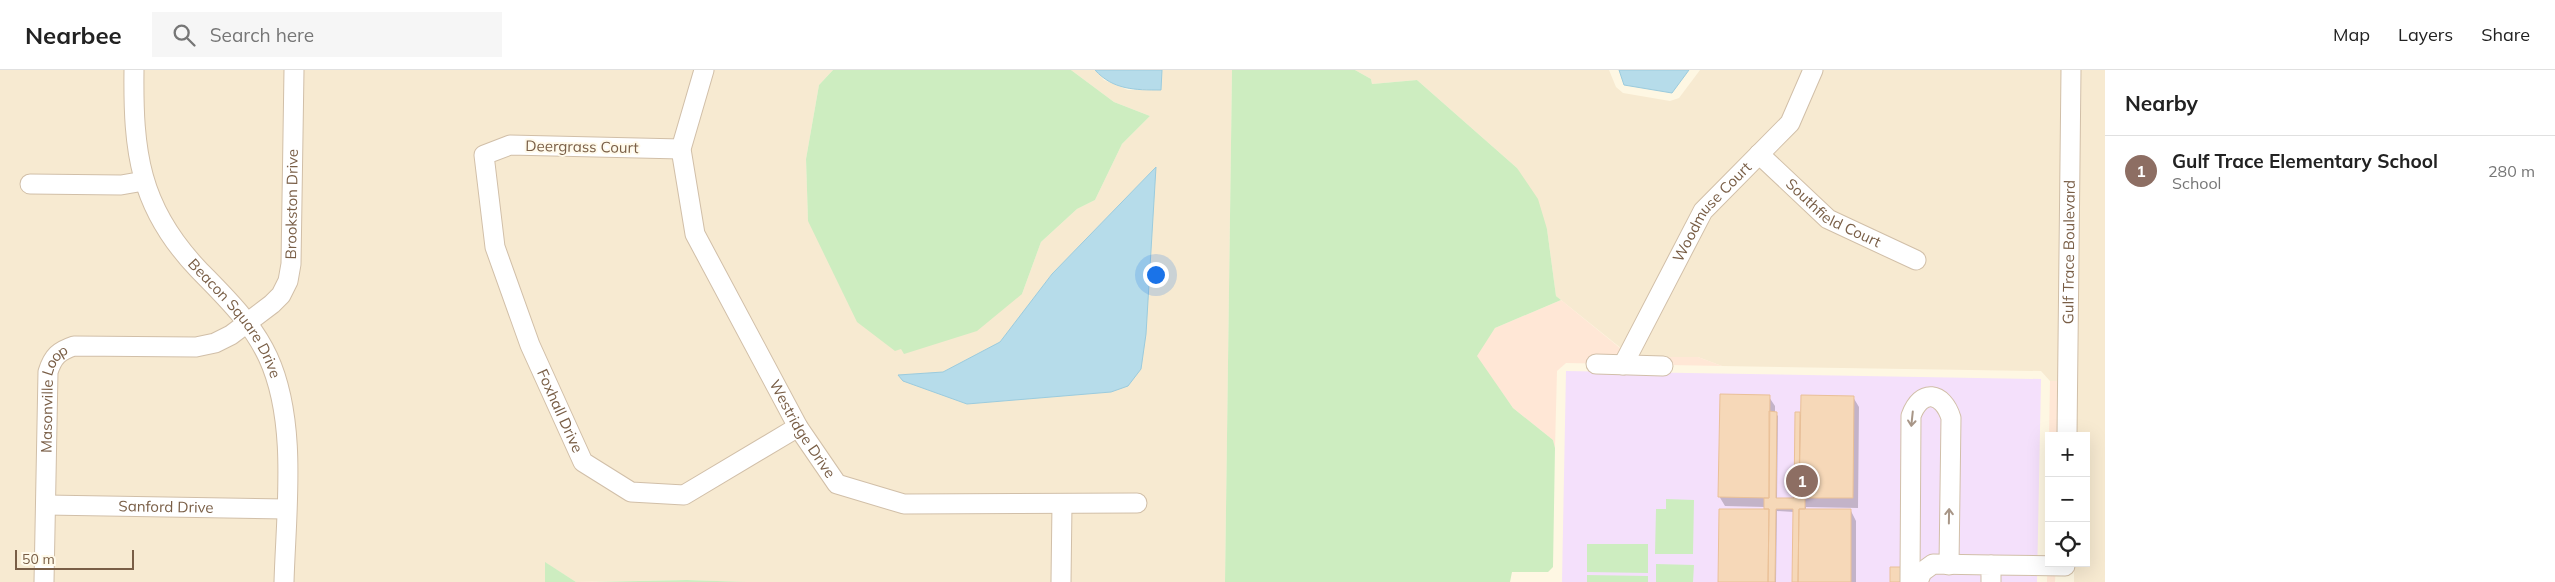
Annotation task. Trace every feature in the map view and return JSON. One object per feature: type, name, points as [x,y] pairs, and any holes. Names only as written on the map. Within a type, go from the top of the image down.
[{"type":"street","name":"Beacon Square Drive","points":[[134,70],[135,144],[144,182],[158,214],[177,245],[249,322],[269,359],[285,414],[286,509],[284,582]]},
{"type":"street","name":"Brookston Drive","points":[[249,322],[281,296],[288,282],[294,70]]},
{"type":"street","points":[[681,149],[704,70]]},
{"type":"street","name":"Woodmuse Court","points":[[1623,365],[1703,211],[1790,122],[1813,70]]},
{"type":"street","name":"Gulf Trace Boulevard","points":[[2067,432],[2071,70]]},
{"type":"street","name":"Deergrass Court","points":[[484,155],[510,145],[681,149]]},
{"type":"street","name":"Westridge Drive","points":[[681,149],[695,234],[798,427],[837,484],[904,504],[1137,503]]},
{"type":"street","name":"Southfield Court","points":[[1759,154],[1828,219],[1916,260]]},
{"type":"street","name":"Foxhall Drive","points":[[484,155],[495,247],[530,345],[583,462],[631,492],[684,495],[798,427]]},
{"type":"street","points":[[30,184],[121,185],[144,182]]},
{"type":"street","name":"Masonville Loop","points":[[44,582],[48,372],[52,358],[62,350],[74,346],[196,347],[214,343],[249,322]]},
{"type":"street","points":[[1596,364],[1663,366]]},
{"type":"street","points":[[1910,582],[1911,416],[1920,400],[1929,397],[1939,399],[1948,408],[1951,418],[1949,565]]},
{"type":"street","points":[[1061,582],[1062,504]]},
{"type":"street","name":"Sanford Drive","points":[[46,505],[286,509]]},
{"type":"street","points":[[1918,582],[1922,572],[1933,564],[1949,565],[1991,574],[2065,570]]},
{"type":"shaded area","points":[[0,70],[833,70],[819,85],[806,159],[808,221],[1022,294],[1041,242],[1077,209],[1095,200],[1122,144],[1150,116],[1114,102],[1071,70],[1095,70],[1104,80],[1128,90],[1160,90],[1162,70],[1232,70],[1225,582],[747,582],[687,580],[576,582],[546,563],[545,582],[0,582]],"holes":[[[1155,168],[1111,392],[967,404],[904,381],[899,375],[943,372],[1000,342],[1052,274]]]},
{"type":"shaded area","points":[[1355,70],[1609,70],[1616,87],[1623,93],[1670,101],[1679,98],[1700,70],[2061,70],[2058,381],[2050,381],[2041,371],[1722,366],[1698,357],[1632,357],[1556,296],[1547,229],[1517,168],[1417,80],[1372,84],[1371,79]]},
{"type":"shaded area","points":[[2080,70],[2105,70],[2105,582],[2074,582],[2074,567],[2090,567],[2090,432],[2075,432]]},
{"type":"shaded area","points":[[1561,300],[1631,357],[1698,357],[1722,366],[1566,363],[1557,371],[1555,448],[1553,440],[1513,408],[1476,356],[1495,328]]},
{"type":"shaded area","points":[[1566,371],[2041,379],[2037,582],[1562,582]]},
{"type":"shaded area","points":[[2050,381],[2058,381],[2057,432],[2049,432]]},
{"type":"shaded area","points":[[2047,567],[2056,567],[2055,582],[2047,582]]},
{"type":"green space","points":[[833,70],[1071,70],[1114,102],[1150,116],[1122,144],[1095,200],[1077,209],[1041,242],[1022,294],[977,331],[904,354],[901,349],[895,351],[857,322],[808,221],[806,159],[819,85]]},
{"type":"green space","points":[[1232,70],[1355,70],[1371,79],[1372,84],[1417,80],[1517,168],[1538,199],[1547,229],[1556,296],[1561,300],[1495,328],[1477,356],[1513,408],[1553,440],[1555,448],[1553,567],[1548,572],[1512,572],[1510,582],[1225,582]]},
{"type":"green space","points":[[1666,499],[1694,500],[1693,554],[1655,554],[1656,509],[1666,509]]},
{"type":"green space","points":[[1587,544],[1648,544],[1648,573],[1587,572]]},
{"type":"green space","points":[[545,562],[576,582],[545,582]]},
{"type":"green space","points":[[1656,564],[1694,565],[1693,582],[1656,582]]},
{"type":"green space","points":[[1587,575],[1648,576],[1648,582],[1587,582]]},
{"type":"green space","points":[[687,580],[747,582],[592,582]]},
{"type":"water","points":[[1095,70],[1162,70],[1161,90],[1125,88],[1109,82]]},
{"type":"water","points":[[1619,70],[1689,70],[1672,93],[1624,85]]},
{"type":"water","points":[[1156,167],[1146,334],[1141,369],[1128,386],[1111,392],[967,404],[903,381],[898,375],[943,372],[1000,342],[1052,274]]},
{"type":"building","points":[[1720,394],[1770,395],[1769,498],[1718,497]]},
{"type":"building","points":[[1801,395],[1854,396],[1853,498],[1799,498]]},
{"type":"building","points":[[1769,411],[1777,412],[1776,498],[1794,498],[1795,412],[1800,412],[1799,498],[1805,498],[1805,509],[1799,509],[1798,582],[1792,582],[1793,509],[1776,509],[1775,582],[1768,582],[1769,509],[1764,509],[1764,498],[1769,498]]},
{"type":"building","points":[[1719,509],[1769,509],[1768,582],[1718,582]]},
{"type":"building","points":[[1799,509],[1851,509],[1851,582],[1798,582]]},
{"type":"building","points":[[1890,567],[1902,567],[1902,582],[1890,582]]},
{"type":"place","name":"Gulf Trace Elementary School","points":[[1802,481]]}]
